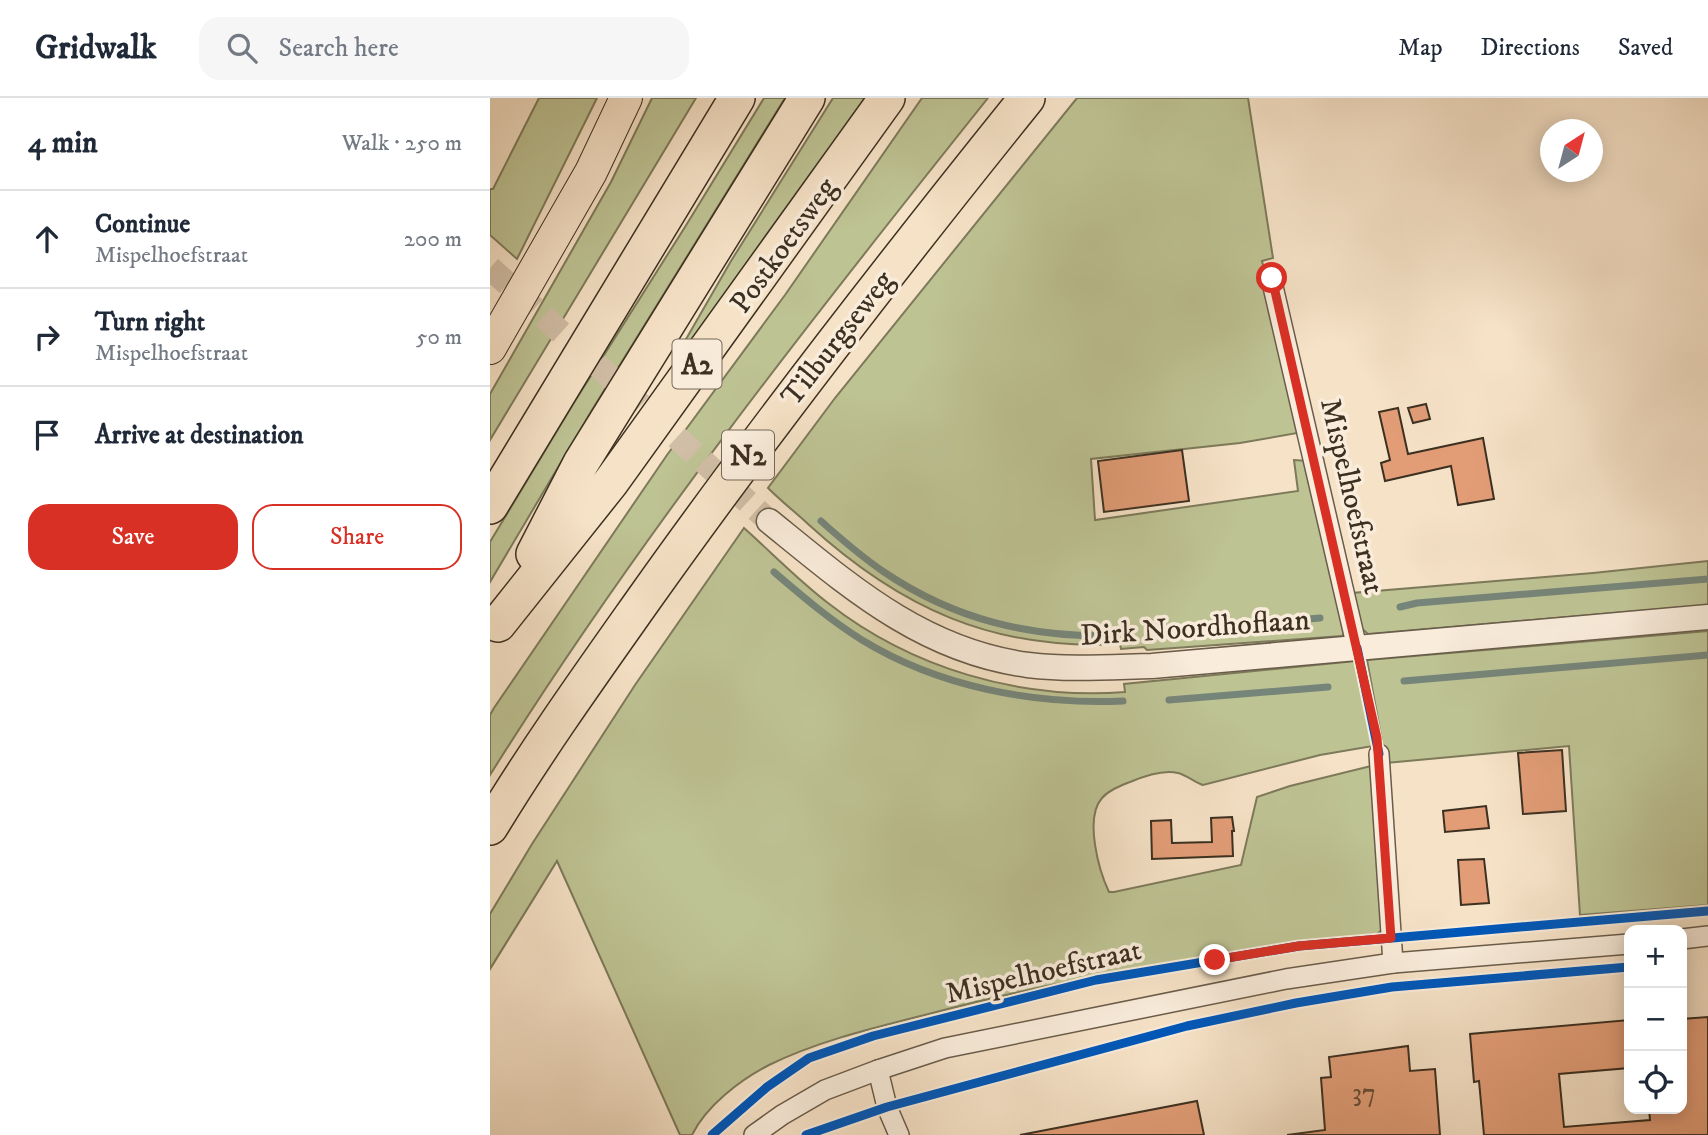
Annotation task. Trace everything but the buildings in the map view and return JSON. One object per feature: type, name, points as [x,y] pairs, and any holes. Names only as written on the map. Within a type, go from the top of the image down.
[{"type":"highway","points":[[490,348],[591,172],[626,98]]},
{"type":"highway","points":[[490,506],[737,98]]},
{"type":"highway","points":[[494,631],[581,463],[807,98]]},
{"type":"highway","name":"Postkoetsweg","points":[[494,631],[611,482],[887,98]]},
{"type":"highway","name":"Tilburgseweg","points":[[490,827],[541,745],[718,494],[844,328],[1027,98]]},
{"type":"street","name":"Mispelhoefstraat","points":[[1272,278],[1357,648]]},
{"type":"street","name":"Dirk Noordhoflaan","points":[[769,521],[860,595],[911,627],[959,649],[1027,665],[1082,668],[1152,666],[1708,617]]},
{"type":"street","points":[[1379,754],[1392,963]]},
{"type":"street","points":[[1687,938],[1708,936]]},
{"type":"street","name":"Mispelhoefstraat","points":[[754,1135],[825,1090],[945,1048],[1286,979],[1392,963],[1624,944]]},
{"type":"street","points":[[878,1070],[887,1107],[900,1135]]},
{"type":"green space","points":[[539,98],[597,98],[517,259],[490,235],[490,189],[493,189]]},
{"type":"green space","points":[[652,98],[696,98],[490,440],[490,394],[611,182]]},
{"type":"green space","points":[[764,98],[785,98],[592,410],[490,582],[490,542]]},
{"type":"green space","points":[[833,98],[865,98],[679,364],[674,360],[731,261]]},
{"type":"green space","points":[[922,98],[988,98],[729,429],[606,600],[490,775],[490,715],[494,708],[667,455],[785,295]]},
{"type":"green space","points":[[1077,98],[1248,98],[1273,258],[1262,261],[1303,432],[1240,443],[1091,459],[1095,520],[1298,491],[1294,460],[1309,461],[1348,628],[1342,636],[1147,650],[1144,647],[1121,649],[1120,644],[1031,640],[990,631],[951,618],[914,601],[878,579],[843,554],[768,488],[835,398]]},
{"type":"green space","points":[[744,528],[817,594],[860,626],[930,662],[1006,684],[1046,691],[1125,692],[1124,684],[1356,661],[1373,746],[1320,755],[1203,785],[1172,772],[1141,778],[1115,788],[1102,798],[1094,818],[1095,845],[1109,892],[1241,865],[1257,797],[1375,765],[1383,929],[1377,934],[1212,956],[1103,975],[994,998],[853,1034],[789,1056],[758,1071],[715,1104],[692,1135],[680,1135],[557,861],[490,969],[490,914],[635,685]]},
{"type":"green space","points":[[1708,561],[1708,605],[1368,634],[1359,626],[1352,593],[1593,573]]},
{"type":"green space","points":[[1708,631],[1708,905],[1580,915],[1569,746],[1386,763],[1367,660]]},
{"type":"waterway","points":[[821,521],[884,572],[911,589],[966,614],[1022,629],[1082,636],[1113,636]]},
{"type":"waterway","points":[[774,572],[862,640],[923,670],[988,690],[1022,696],[1056,700],[1123,701]]},
{"type":"waterway","points":[[1400,607],[1417,603],[1708,579]]},
{"type":"waterway","points":[[1159,632],[1320,618]]},
{"type":"waterway","points":[[1404,681],[1708,655]]},
{"type":"waterway","points":[[1169,700],[1328,687]]},
{"type":"tunnel","points":[[490,268],[769,521]]},
{"type":"cycle path","points":[[1357,648],[1379,754]]},
{"type":"cycle path","points":[[712,1135],[767,1087],[809,1058],[873,1036],[1096,980],[1299,946],[1708,911]]},
{"type":"cycle path","points":[[806,1135],[887,1107],[1187,1026],[1296,1003],[1392,987],[1624,967]]},
{"type":"route","points":[[1215,960],[1299,946],[1391,938],[1377,738],[1272,278]]}]
